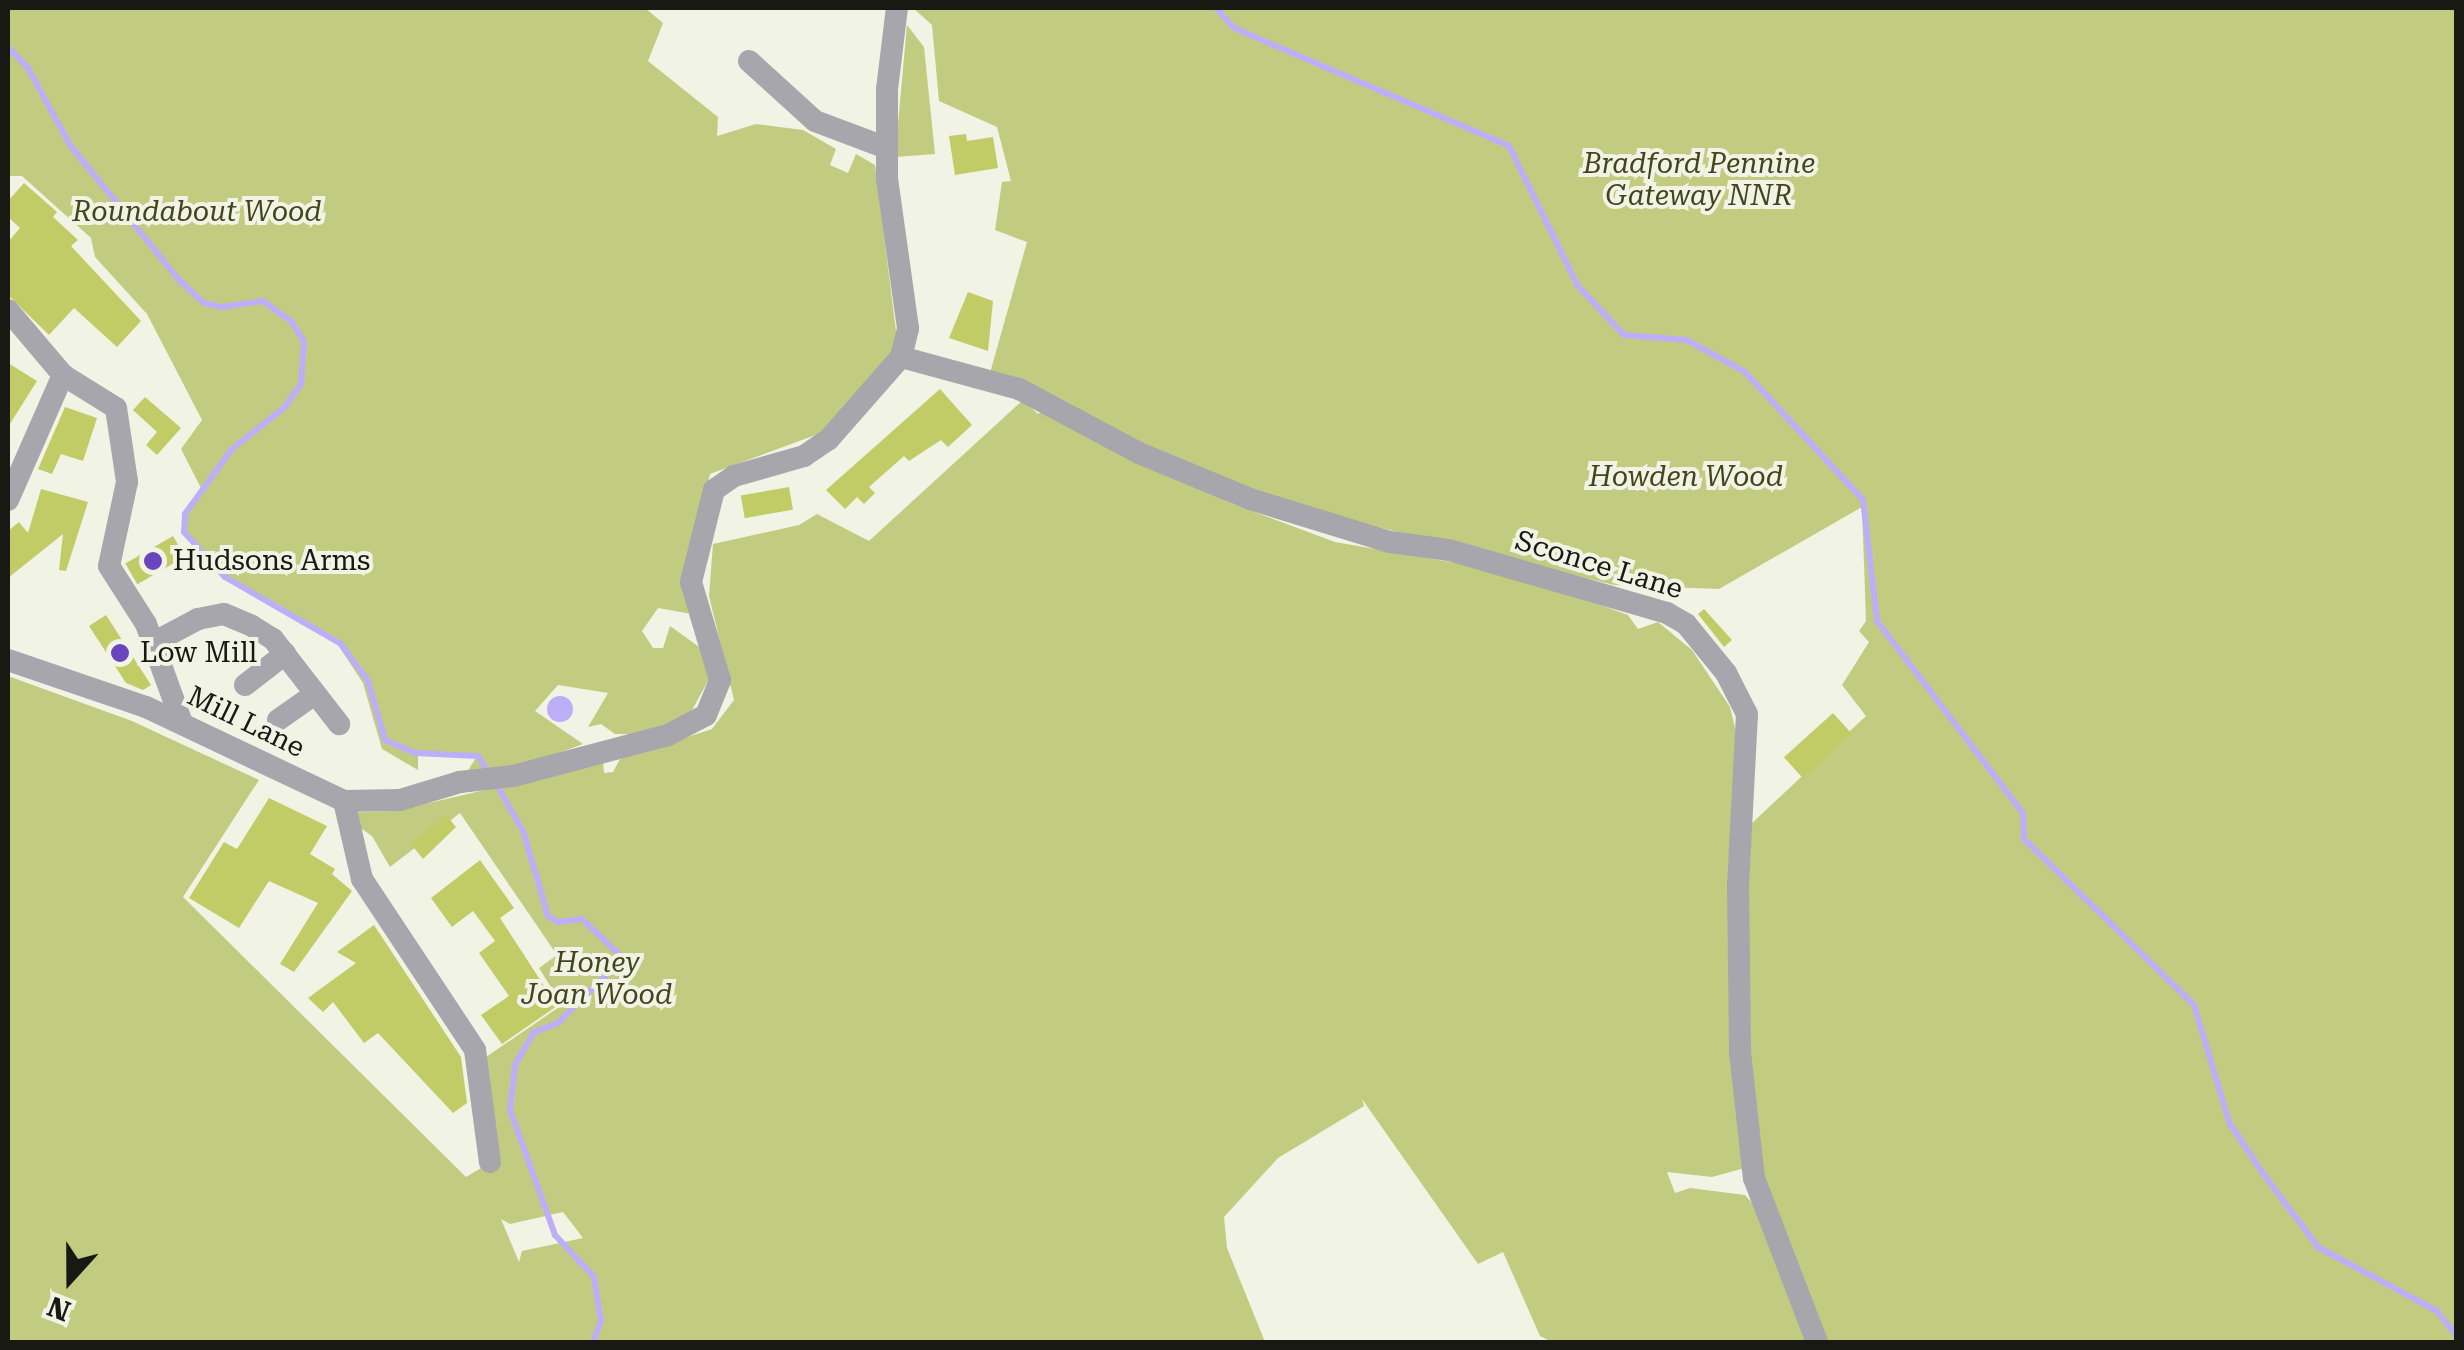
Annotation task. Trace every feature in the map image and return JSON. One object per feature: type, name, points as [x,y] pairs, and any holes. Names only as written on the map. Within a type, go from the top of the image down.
[{"type":"street","points":[[897,8],[887,148],[908,328],[901,357]]},
{"type":"street","points":[[750,60],[815,122],[887,148]]},
{"type":"street","points":[[8,310],[63,375],[116,408],[126,482],[109,566],[153,643],[182,722]]},
{"type":"street","name":"Mill Lane","points":[[8,660],[182,722],[344,801],[400,800],[460,782],[513,776],[668,736],[706,715],[720,680],[692,582],[714,490],[734,476],[804,456],[830,439],[901,357]]},
{"type":"street","name":"Sconce Lane","points":[[901,357],[1018,389],[1139,453],[1250,499],[1390,542],[1449,550],[1668,612],[1686,624],[1726,673],[1747,714],[1738,884],[1740,1052],[1754,1178],[1818,1342]]},
{"type":"street","points":[[8,500],[63,375]]},
{"type":"street","points":[[153,643],[198,619],[224,614],[273,639],[340,724]]},
{"type":"street","points":[[245,686],[285,654]]},
{"type":"street","points":[[278,720],[315,694]]},
{"type":"street","points":[[344,801],[362,879],[476,1050],[490,1162]]},
{"type":"green space","name":"Roundabout Wood","points":[[8,8],[645,8],[663,23],[648,61],[718,117],[717,136],[756,124],[803,130],[836,149],[830,165],[848,173],[856,154],[875,165],[897,339],[886,365],[821,433],[710,474],[685,580],[692,614],[658,608],[642,631],[653,648],[663,648],[670,626],[702,649],[709,679],[691,712],[647,734],[615,734],[601,724],[588,727],[608,693],[558,685],[535,711],[583,744],[505,773],[464,777],[477,756],[418,753],[418,770],[382,749],[363,683],[332,636],[225,577],[184,532],[185,514],[201,488],[181,449],[202,420],[147,314],[95,257],[91,238],[22,176],[8,176]]},
{"type":"green space","points":[[913,8],[2456,8],[2456,1342],[1825,1342],[1763,1184],[1744,1038],[1750,825],[1866,716],[1842,685],[1869,642],[1859,631],[1866,621],[1862,507],[1719,589],[1614,585],[1296,507],[1155,454],[990,373],[1027,242],[995,230],[1002,182],[1011,181],[997,127],[939,101],[932,25]]},
{"type":"green space","points":[[907,25],[924,47],[935,154],[895,157]]},
{"type":"green space","name":"Honey Joan Wood","points":[[1023,400],[1038,414],[1048,408],[1233,504],[1335,542],[1514,573],[1628,615],[1638,629],[1658,622],[1692,650],[1730,707],[1741,753],[1745,1168],[1712,1177],[1667,1172],[1675,1193],[1690,1188],[1745,1195],[1758,1210],[1809,1342],[1552,1342],[1540,1336],[1503,1252],[1478,1264],[1362,1099],[1364,1106],[1278,1158],[1224,1217],[1227,1248],[1265,1342],[8,1342],[8,676],[132,721],[259,780],[183,897],[466,1177],[491,1162],[483,1059],[562,1005],[539,968],[557,955],[460,813],[390,867],[372,836],[339,813],[395,811],[603,762],[604,773],[613,772],[620,759],[712,729],[734,700],[709,596],[713,544],[799,525],[817,514],[869,541]],"holes":[[[563,1212],[583,1238],[522,1251],[519,1262],[501,1219],[510,1224]]]},
{"type":"shaded area","points":[[560,696],[569,700],[573,709],[569,718],[560,722],[551,718],[547,709],[551,700]]},
{"type":"building","points":[[966,134],[967,141],[993,137],[998,168],[955,175],[949,136]]},
{"type":"building","points":[[24,183],[57,212],[53,217],[78,240],[71,246],[141,321],[117,347],[74,308],[49,335],[8,295],[8,242],[20,228],[8,217],[8,201]]},
{"type":"building","points":[[968,292],[993,301],[988,351],[949,338]]},
{"type":"building","points":[[8,363],[37,381],[8,427]]},
{"type":"building","points":[[940,389],[972,425],[948,447],[941,440],[909,461],[904,456],[869,487],[875,493],[864,504],[857,497],[845,509],[826,490]]},
{"type":"building","points":[[145,397],[181,428],[157,455],[146,445],[157,432],[133,410]]},
{"type":"building","points":[[65,407],[97,418],[83,461],[61,454],[52,474],[38,469]]},
{"type":"building","points":[[789,487],[793,510],[745,518],[741,496]]},
{"type":"building","points":[[41,489],[88,502],[66,571],[59,570],[63,534],[8,578],[8,531],[19,522],[28,533]]},
{"type":"building","name":"Hudsons Arms","points":[[173,536],[185,557],[137,584],[125,564]]},
{"type":"building","points":[[1704,609],[1732,640],[1724,647],[1698,614]]},
{"type":"building","points":[[106,615],[151,685],[143,690],[126,683],[89,626]]},
{"type":"building","points":[[1833,713],[1852,734],[1803,778],[1784,757]]},
{"type":"building","points":[[269,798],[327,826],[310,854],[335,869],[332,874],[352,891],[294,972],[280,964],[318,903],[269,881],[239,928],[189,898],[224,842],[237,849]]},
{"type":"building","points":[[446,815],[456,827],[423,859],[411,844]]},
{"type":"building","points":[[480,860],[514,908],[500,918],[557,1006],[502,1044],[481,1015],[509,996],[479,953],[495,941],[473,911],[452,927],[431,898]]},
{"type":"building","points":[[374,925],[461,1057],[467,1103],[453,1113],[378,1033],[364,1043],[333,1002],[323,1012],[308,998],[356,963],[337,952]]},
{"type":"waterway","points":[[1216,8],[1234,28],[1509,146],[1578,286],[1624,335],[1687,340],[1745,372],[1863,500],[1877,621],[2023,813],[2024,839],[2194,1005],[2229,1122],[2262,1172],[2318,1247],[2437,1311],[2456,1335]]},
{"type":"waterway","points":[[8,47],[28,68],[70,145],[178,279],[204,303],[222,307],[263,301],[291,321],[304,342],[301,384],[285,407],[232,449],[185,514],[184,532],[225,577],[340,643],[368,681],[385,740],[415,753],[478,756],[488,772]]},
{"type":"waterway","points":[[495,782],[523,831],[548,916],[558,922],[582,919],[623,958],[558,1023],[534,1032],[515,1065],[510,1110],[555,1235],[594,1277],[601,1321],[593,1342]]},
{"type":"place","name":"Hudsons Arms","points":[[153,561]]},
{"type":"place","name":"Low Mill","points":[[120,653]]},
{"type":"park label","name":"Bradford Pennine Gateway NNR","points":[[1699,180]]},
{"type":"park label","name":"Howden Wood","points":[[1686,477]]}]
